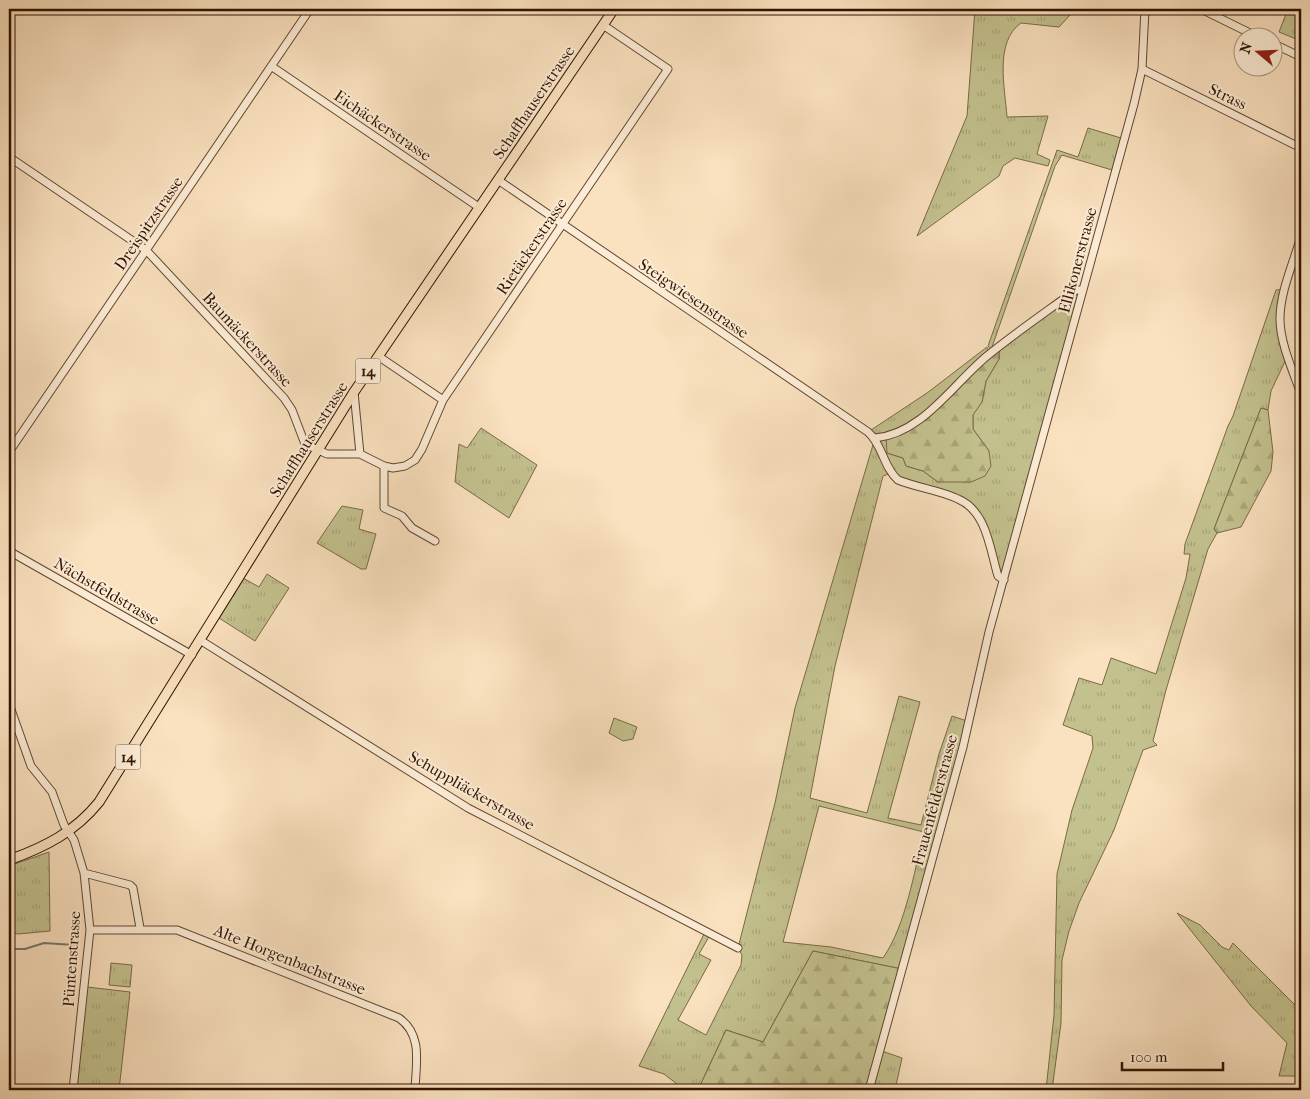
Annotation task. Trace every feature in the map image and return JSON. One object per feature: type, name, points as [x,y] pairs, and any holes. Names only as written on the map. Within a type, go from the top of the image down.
[{"type":"main road","name":"Schaffhauserstrasse","points":[[9,860],[70,832],[88,815],[112,783],[354,392],[614,9]]},
{"type":"street","name":"Dreispitzstrasse","points":[[9,452],[310,9]]},
{"type":"street","name":"Ellikonerstrasse","points":[[1022,515],[1134,104],[1142,68],[1145,9]]},
{"type":"street","points":[[1201,9],[1240,28]]},
{"type":"street","name":"Rietäckerstrasse","points":[[384,466],[393,468],[405,466],[415,460],[443,400],[668,69],[603,25]]},
{"type":"street","points":[[1282,48],[1301,57]]},
{"type":"street","name":"Eichäckerstrasse","points":[[271,66],[480,208]]},
{"type":"street","name":"Strass","points":[[1142,68],[1301,148]]},
{"type":"street","name":"Baumäckerstrasse","points":[[9,157],[146,250],[284,398],[292,410],[305,444],[317,451]]},
{"type":"street","name":"Steigwiesenstrasse","points":[[498,180],[875,438]]},
{"type":"street","points":[[1301,236],[1281,304],[1280,320],[1288,355],[1301,394]]},
{"type":"street","points":[[1004,580],[998,576],[980,517],[972,507],[959,499],[898,480],[886,464],[875,438],[886,437],[903,430],[931,411],[962,378],[988,355],[1076,290],[1084,290]]},
{"type":"street","points":[[378,356],[443,400]]},
{"type":"street","points":[[354,392],[360,454]]},
{"type":"street","points":[[317,451],[327,454],[360,454],[384,466],[384,508],[402,516],[412,528],[435,542]]},
{"type":"street","name":"Frauenfelderstrasse","points":[[869,1090],[965,738],[981,663],[1022,515]]},
{"type":"street","name":"Nächstfeldstrasse","points":[[9,551],[192,655]]},
{"type":"street","name":"Schuppliäckerstrasse","points":[[200,640],[468,808],[738,948]]},
{"type":"street","points":[[9,704],[31,766],[52,792],[64,825],[70,832]]},
{"type":"street","name":"Püntenstrasse","points":[[70,832],[84,872],[90,930],[73,1090]]},
{"type":"street","points":[[84,872],[130,885],[133,888],[140,928]]},
{"type":"street","name":"Alte Horgenbachstrasse","points":[[90,930],[140,928],[177,930],[200,937],[398,1018],[410,1026],[414,1034],[416,1046],[415,1090]]},
{"type":"green space","points":[[975,9],[1082,9],[1085,14],[1071,14],[1059,27],[1021,23],[1013,31],[1004,53],[1003,80],[1007,117],[1048,116],[1037,154],[1050,160],[1048,166],[1015,158],[1003,166],[999,176],[917,236],[967,116]]},
{"type":"green space","points":[[1288,9],[1301,9],[1301,41],[1282,33],[1281,28]]},
{"type":"green space","points":[[1088,128],[1121,138],[1112,170],[1062,155],[1055,166],[991,350],[988,346],[1057,150],[1078,157]]},
{"type":"green space","points":[[1286,289],[1280,321],[1288,355],[1271,391],[1268,410],[1261,408],[1214,529],[1217,533],[1208,549],[1166,690],[1153,741],[1157,745],[1143,750],[1114,830],[1079,903],[1069,931],[1062,960],[1061,1023],[1052,1090],[1046,1090],[1054,1015],[1057,874],[1072,810],[1093,748],[1092,736],[1063,725],[1079,678],[1102,685],[1111,658],[1156,674],[1186,578],[1190,554],[1184,554],[1185,544],[1233,416],[1276,290]]},
{"type":"green space","points":[[1083,290],[1000,579],[987,539],[972,507],[905,482],[891,473],[883,476],[835,666],[810,798],[867,813],[899,696],[920,702],[888,818],[921,825],[939,754],[952,716],[970,722],[902,969],[813,951],[763,1042],[726,1030],[698,1090],[687,1090],[682,1087],[685,1090],[676,1090],[677,1084],[664,1074],[639,1066],[706,930],[711,933],[699,954],[711,960],[678,1020],[706,1035],[741,965],[742,955],[738,948],[775,803],[795,708],[875,438],[868,432],[927,393],[987,347],[988,355],[887,453],[903,458],[906,466],[923,471],[938,482],[989,451],[973,429],[973,414],[982,402],[986,381],[999,359],[999,347],[1076,291]],"holes":[[[819,806],[924,832],[913,881],[898,930],[883,958],[831,947],[783,942]]]},
{"type":"green space","points":[[999,347],[999,359],[986,381],[982,402],[973,415],[973,429],[989,451],[991,466],[985,476],[971,482],[938,482],[923,471],[906,466],[903,458],[887,453],[886,437],[903,430]]},
{"type":"green space","points":[[1261,408],[1268,410],[1273,452],[1271,471],[1241,527],[1217,533],[1214,529]]},
{"type":"green space","points":[[481,428],[537,465],[509,518],[455,482],[459,444],[467,448]]},
{"type":"green space","points":[[342,506],[363,510],[359,529],[376,534],[366,569],[361,569],[317,543]]},
{"type":"green space","points":[[267,574],[289,588],[255,641],[219,618],[243,578],[259,587]]},
{"type":"green space","points":[[614,718],[637,727],[633,739],[623,741],[609,733]]},
{"type":"green space","points":[[49,852],[50,931],[18,934],[9,932],[9,866]]},
{"type":"green space","points":[[1177,913],[1200,925],[1222,947],[1229,950],[1233,943],[1301,1011],[1301,1076],[1279,1076],[1287,1043],[1251,1006]]},
{"type":"green space","points":[[813,951],[902,969],[869,1090],[698,1090],[726,1030],[763,1042]]},
{"type":"green space","points":[[111,963],[132,965],[130,987],[109,985]]},
{"type":"green space","points":[[87,987],[130,992],[119,1090],[76,1090]]},
{"type":"green space","points":[[879,1050],[902,1058],[895,1090],[869,1090]]},
{"type":"waterway","points":[[9,949],[25,949],[44,943],[74,945]]}]
